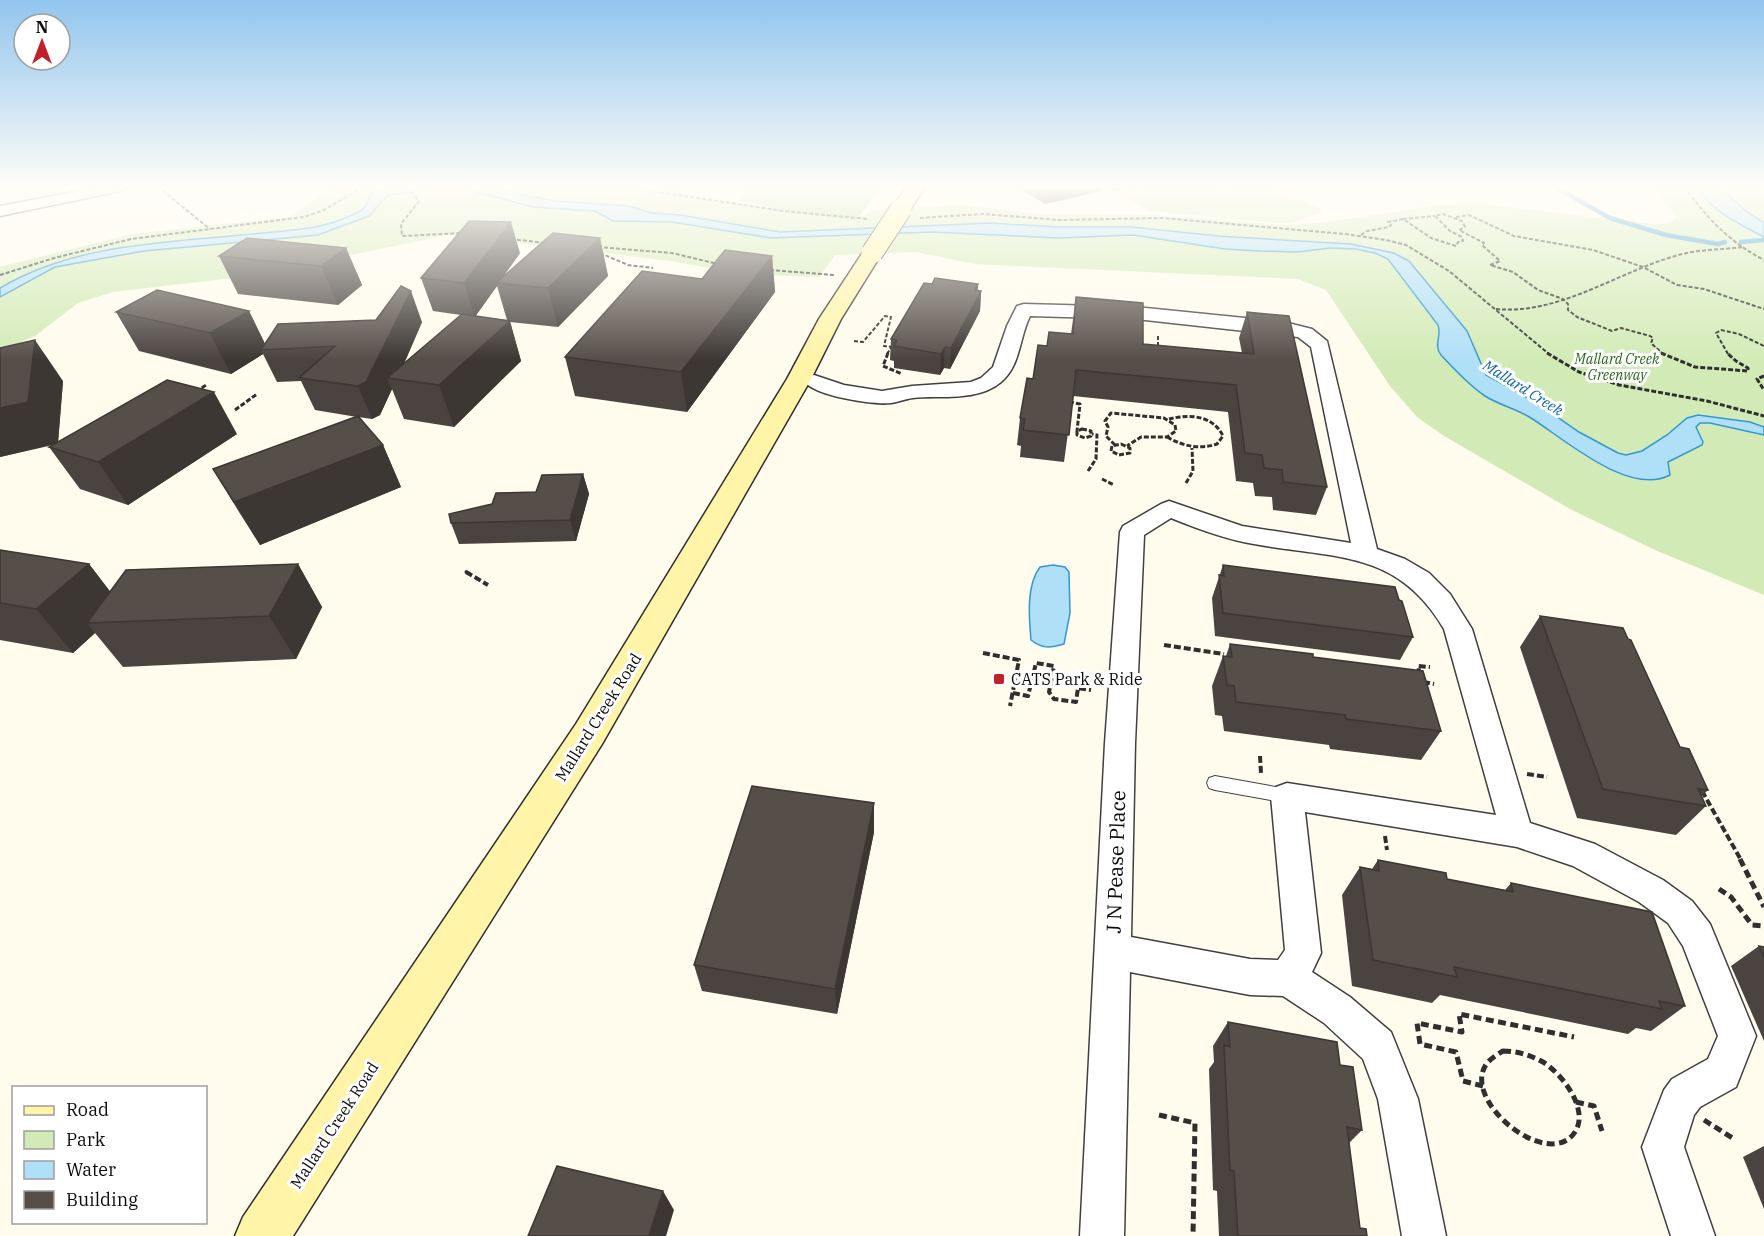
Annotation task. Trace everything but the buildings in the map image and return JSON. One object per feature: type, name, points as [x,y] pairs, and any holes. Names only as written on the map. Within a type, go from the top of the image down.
[{"type":"main road","name":"Mallard Creek Road","points":[[262,1236],[589,734],[807,380],[830,319],[869,250],[874,245]]},
{"type":"street","points":[[807,380],[828,389],[889,397],[911,384],[949,391],[984,384],[997,376],[1008,359],[1019,317],[1024,310],[1136,313],[1284,328],[1305,333],[1320,345],[1365,552]]},
{"type":"street","points":[[1177,496],[1251,536],[1365,552],[1412,572],[1453,617],[1517,833]]},
{"type":"street","name":"J N Pease Place","points":[[1102,1236],[1120,743],[1132,532],[1177,496]]},
{"type":"street","points":[[1288,978],[1303,953],[1287,796],[1517,833],[1583,855],[1651,891],[1680,912],[1697,936],[1737,1036],[1722,1073],[1686,1093],[1678,1104],[1663,1147],[1693,1236]]},
{"type":"street","points":[[1113,951],[1250,977],[1288,978],[1337,1010],[1377,1046],[1398,1099],[1424,1236]]},
{"type":"lane","points":[[1215,783],[1287,796]]},
{"type":"path","points":[[0,275],[105,245]]},
{"type":"path","points":[[857,245],[869,250]]},
{"type":"path","points":[[1404,245],[1418,250],[1449,271],[1547,353],[1571,368],[1619,385],[1707,401],[1764,416]]},
{"type":"path","points":[[1482,245],[1500,261],[1490,265],[1513,272],[1538,290],[1563,299],[1568,304],[1568,310],[1577,317],[1612,331],[1621,328],[1642,332],[1653,338],[1651,343],[1655,350],[1694,366],[1733,372],[1748,371],[1748,368],[1727,355],[1716,333],[1721,330],[1739,334],[1764,346]]},
{"type":"path","points":[[1563,245],[1593,250],[1643,267],[1677,285],[1704,290],[1764,309]]},
{"type":"path","points":[[1739,245],[1764,260]]},
{"type":"path","points":[[653,268],[628,265],[593,248],[672,253],[724,265]]},
{"type":"path","points":[[1495,309],[1517,312],[1545,306],[1676,255],[1743,248]]},
{"type":"path","points":[[766,270],[869,250]]},
{"type":"path","points":[[854,341],[863,342],[885,316],[891,317],[884,346],[892,347]]},
{"type":"path","points":[[1158,336],[1158,348]]},
{"type":"path","points":[[897,339],[884,360],[883,366],[911,384]]},
{"type":"path","points":[[1764,376],[1757,379],[1764,390]]},
{"type":"path","points":[[190,396],[206,385]]},
{"type":"path","points":[[234,410],[257,393]]},
{"type":"path","points":[[1058,401],[1080,404],[1077,435],[1082,437],[1092,434]]},
{"type":"path","points":[[1077,431],[1085,429],[1092,434],[1106,436],[1115,445],[1127,446],[1141,437],[1167,437],[1192,448],[1201,448],[1217,444],[1221,440],[1221,430],[1202,418],[1183,416],[1169,420],[1143,417],[1129,412],[1110,413],[1105,421],[1108,427],[1106,436]]},
{"type":"path","points":[[1167,437],[1176,431],[1175,426],[1169,420]]},
{"type":"path","points":[[1088,471],[1096,459],[1097,435]]},
{"type":"path","points":[[1115,445],[1111,447],[1111,451],[1122,456],[1131,451],[1127,446]]},
{"type":"path","points":[[1177,496],[1193,471],[1192,448]]},
{"type":"path","points":[[1102,479],[1114,485]]},
{"type":"path","points":[[465,571],[488,585]]},
{"type":"path","points":[[1164,645],[1225,654]]},
{"type":"path","points":[[983,653],[1019,660],[1010,706]]},
{"type":"path","points":[[1013,693],[1028,696],[1035,663],[1054,666],[1049,692],[1054,699],[1076,702],[1078,688],[1091,690]]},
{"type":"path","points":[[1422,682],[1418,666],[1430,667]]},
{"type":"path","points":[[1415,681],[1434,684]]},
{"type":"path","points":[[1697,783],[1729,837],[1764,907]]},
{"type":"path","points":[[1719,889],[1731,897],[1752,925],[1764,926]]},
{"type":"path","points":[[1483,1086],[1462,1081],[1456,1052],[1420,1044],[1417,1023],[1462,1032],[1459,1014],[1574,1037]]},
{"type":"path","points":[[1503,1051],[1518,1051],[1548,1065],[1561,1077],[1576,1101],[1579,1120],[1575,1132],[1567,1140],[1554,1144],[1539,1142],[1523,1136],[1506,1124],[1493,1110],[1483,1086],[1484,1066],[1491,1056],[1503,1051]]},
{"type":"path","points":[[1576,1101],[1594,1106],[1602,1131]]},
{"type":"path","points":[[1159,1115],[1195,1123],[1193,1236]]},
{"type":"green space","name":"Mallard Creek Greenway","points":[[89,245],[401,245],[249,276],[113,292],[78,303],[35,336],[0,351],[0,267]]},
{"type":"green space","name":"Mallard Creek Greenway","points":[[531,245],[1764,245],[1764,595],[1655,550],[1570,509],[1444,436],[1417,417],[1390,386],[1326,290],[1298,279],[975,264],[916,252],[835,255],[819,277],[743,274],[670,261]]},
{"type":"water","points":[[144,245],[213,245],[144,251],[55,267],[0,297],[0,288],[29,273],[59,262]]},
{"type":"water","points":[[1197,245],[1354,245],[1394,253],[1409,261],[1467,331],[1486,375],[1537,403],[1579,432],[1618,453],[1626,455],[1642,451],[1667,435],[1687,418],[1698,415],[1750,422],[1764,427],[1764,435],[1710,423],[1700,423],[1696,427],[1703,442],[1702,445],[1668,462],[1670,475],[1654,480],[1635,478],[1616,472],[1578,451],[1531,418],[1490,399],[1473,387],[1441,355],[1438,348],[1438,325],[1388,259],[1375,253],[1355,249],[1330,248],[1298,252],[1225,249]]},
{"type":"water","points":[[1053,565],[1065,567],[1069,572],[1070,613],[1064,644],[1046,647],[1031,640],[1030,592],[1040,567]]},
{"type":"place","name":"CATS Park & Ride","points":[[999,679]]},
{"type":"water label","name":"Mallard Creek","points":[[1523,388]]}]
